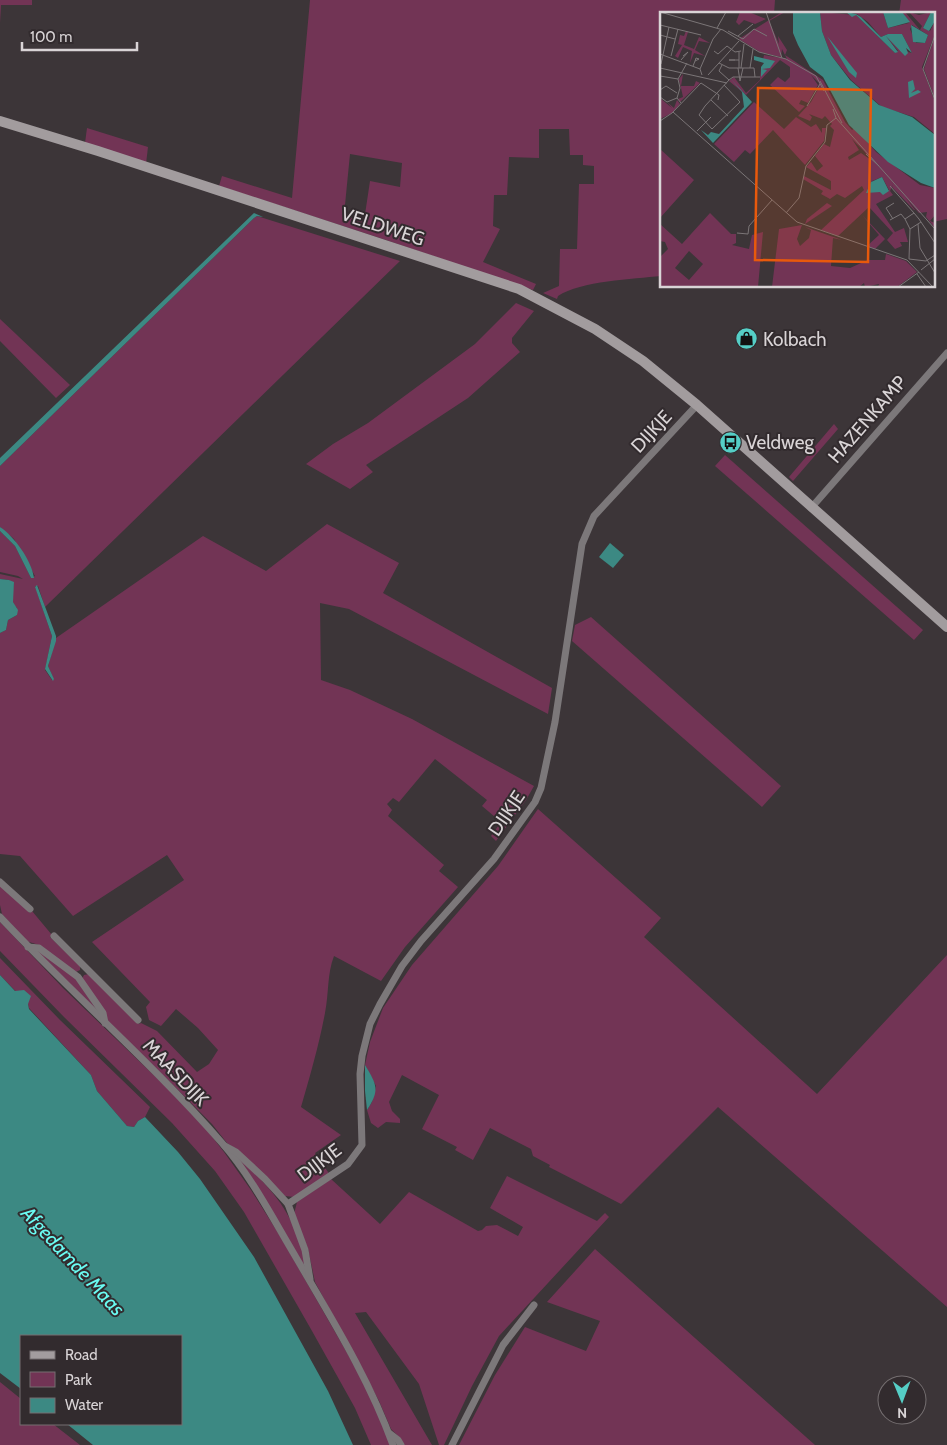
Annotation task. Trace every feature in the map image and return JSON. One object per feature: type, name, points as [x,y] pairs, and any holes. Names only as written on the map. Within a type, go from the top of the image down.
[{"type":"street","name":"VELDWEG","points":[[0,121],[108,154],[519,289],[595,329],[643,361],[697,405],[947,627]]},
{"type":"street","name":"HAZENKAMP","points":[[811,508],[947,353]]},
{"type":"street","name":"DIJKJE","points":[[288,1204],[348,1164],[362,1145],[360,1074],[362,1056],[370,1024],[380,1004],[402,966],[421,941],[494,860],[535,802],[543,780],[555,722],[579,558],[586,530],[594,516],[697,405]]},
{"type":"street","points":[[0,882],[30,909]]},
{"type":"street","name":"MAASDIJK","points":[[0,917],[168,1085],[223,1145],[254,1188],[310,1282],[376,1402],[393,1445]]},
{"type":"street","name":"MAASDIJK","points":[[54,936],[138,1020]]},
{"type":"street","name":"MAASDIJK","points":[[28,946],[39,948],[78,977],[103,1013],[104,1023]]},
{"type":"street","points":[[78,977],[86,968]]},
{"type":"street","name":"MAASDIJK","points":[[223,1145],[236,1152],[288,1204],[305,1250],[310,1282]]},
{"type":"street","points":[[452,1445],[503,1345],[534,1305]]},
{"type":"street","name":"MAASDIJK","points":[[388,1432],[401,1445]]},
{"type":"green space","points":[[0,0],[32,0],[32,5],[1,5],[0,23]]},
{"type":"green space","points":[[310,0],[775,0],[774,12],[660,12],[660,276],[593,284],[568,291],[558,296],[557,299],[543,293],[559,286],[560,249],[577,249],[579,184],[594,184],[594,166],[583,165],[583,155],[570,155],[569,129],[539,129],[539,158],[509,157],[507,195],[494,195],[493,226],[500,229],[483,262],[536,284],[533,290],[219,186],[222,176],[292,198]],"holes":[[[350,154],[402,163],[400,187],[370,181],[364,221],[344,215]]]},
{"type":"green space","points":[[901,0],[947,0],[947,219],[934,222],[934,12],[899,12]]},
{"type":"green space","points":[[87,128],[148,147],[146,164],[85,143]]},
{"type":"green space","points":[[257,216],[400,261],[45,607],[38,586],[35,586],[52,636],[45,670],[54,680],[48,666],[56,638],[203,536],[266,571],[327,524],[399,563],[383,593],[552,688],[548,714],[349,609],[320,603],[321,680],[350,690],[412,719],[534,786],[496,841],[491,836],[501,822],[482,806],[487,800],[435,759],[399,802],[393,798],[387,804],[392,810],[388,816],[444,865],[439,871],[458,887],[405,947],[381,981],[334,956],[330,970],[323,1025],[301,1107],[341,1135],[315,1153],[330,1175],[294,1197],[285,1196],[237,1150],[227,1143],[212,1124],[108,1023],[82,979],[84,975],[89,974],[139,1024],[141,1023],[157,1031],[197,1072],[209,1064],[218,1050],[198,1028],[176,1009],[161,1026],[149,1020],[146,1007],[150,1002],[92,942],[184,880],[167,855],[73,916],[20,856],[0,854],[0,633],[6,630],[8,620],[17,615],[17,608],[12,600],[14,584],[9,580],[0,579],[0,574],[23,579],[0,572],[0,531],[15,546],[31,578],[35,576],[14,539],[0,527],[0,466]]},
{"type":"green space","points":[[516,303],[534,311],[512,338],[512,343],[520,352],[468,398],[366,465],[373,472],[350,489],[306,464],[333,444],[368,423],[475,344]]},
{"type":"green space","points":[[0,319],[70,385],[56,398],[0,341]]},
{"type":"green space","points":[[834,424],[838,429],[793,481],[789,477]]},
{"type":"green space","points":[[725,455],[923,630],[914,640],[715,466]]},
{"type":"green space","points":[[591,617],[781,786],[762,807],[572,641],[575,625]]},
{"type":"green space","points":[[538,809],[661,918],[644,937],[817,1094],[947,955],[947,1307],[718,1107],[621,1204],[549,1167],[550,1165],[533,1156],[531,1149],[490,1128],[473,1160],[455,1150],[457,1147],[422,1129],[439,1095],[402,1075],[389,1102],[392,1111],[400,1119],[400,1123],[386,1122],[378,1128],[371,1123],[367,1110],[372,1102],[376,1086],[365,1065],[370,1042],[383,1008],[412,965],[498,866]]},
{"type":"green space","points":[[0,885],[30,913],[32,911],[52,935],[50,937],[80,966],[80,970],[76,972],[39,945],[26,941],[2,914]]},
{"type":"green space","points":[[0,922],[63,988],[166,1087],[206,1129],[224,1152],[280,1236],[350,1358],[374,1403],[390,1445],[371,1445],[355,1408],[312,1331],[244,1212],[215,1171],[172,1123],[0,951]]},
{"type":"green space","points":[[35,951],[39,951],[75,978],[101,1016]]},
{"type":"green space","points":[[0,958],[60,1020],[150,1107],[145,1117],[138,1121],[134,1127],[127,1126],[97,1091],[91,1075],[0,975]]},
{"type":"green space","points":[[236,1155],[263,1182],[282,1206],[297,1234],[307,1270]]},
{"type":"green space","points":[[507,1176],[597,1221],[605,1213],[609,1217],[499,1336],[472,1386],[444,1445],[439,1445],[419,1384],[366,1312],[355,1313],[432,1445],[404,1445],[391,1429],[379,1401],[315,1282],[308,1249],[294,1214],[297,1202],[331,1179],[380,1224],[409,1192],[478,1231],[486,1226],[497,1225],[518,1236],[523,1227],[490,1208]]},
{"type":"green space","points":[[595,1249],[815,1445],[459,1445],[495,1375],[525,1327],[586,1351],[600,1321],[547,1302]]},
{"type":"green space","points":[[0,1382],[20,1398],[20,1425],[54,1425],[80,1445],[0,1445]]},
{"type":"water","points":[[254,213],[263,217],[257,216],[254,218],[0,466],[0,458]]},
{"type":"water","points":[[0,527],[11,536],[22,550],[33,571],[34,578],[31,578],[15,546],[0,531]]},
{"type":"water","points":[[610,543],[624,555],[613,568],[599,557]]},
{"type":"water","points":[[0,579],[14,582],[13,602],[18,610],[17,615],[8,620],[6,630],[0,633]]},
{"type":"water","points":[[37,585],[56,636],[48,666],[54,679],[53,681],[45,669],[52,636],[35,587]]},
{"type":"water","name":"Afgedamde Maas","points":[[0,975],[15,991],[24,990],[31,996],[28,1004],[29,1009],[91,1075],[97,1091],[127,1126],[134,1127],[138,1121],[145,1117],[200,1179],[254,1257],[328,1391],[353,1445],[93,1445],[68,1425],[182,1425],[182,1335],[20,1335],[20,1388],[0,1373]]},
{"type":"water","points":[[365,1065],[375,1088],[374,1097],[367,1110],[365,1091]]},
{"type":"place","name":"Kolbach","points":[[747,339]]},
{"type":"place","name":"Veldweg","points":[[730,442]]}]
